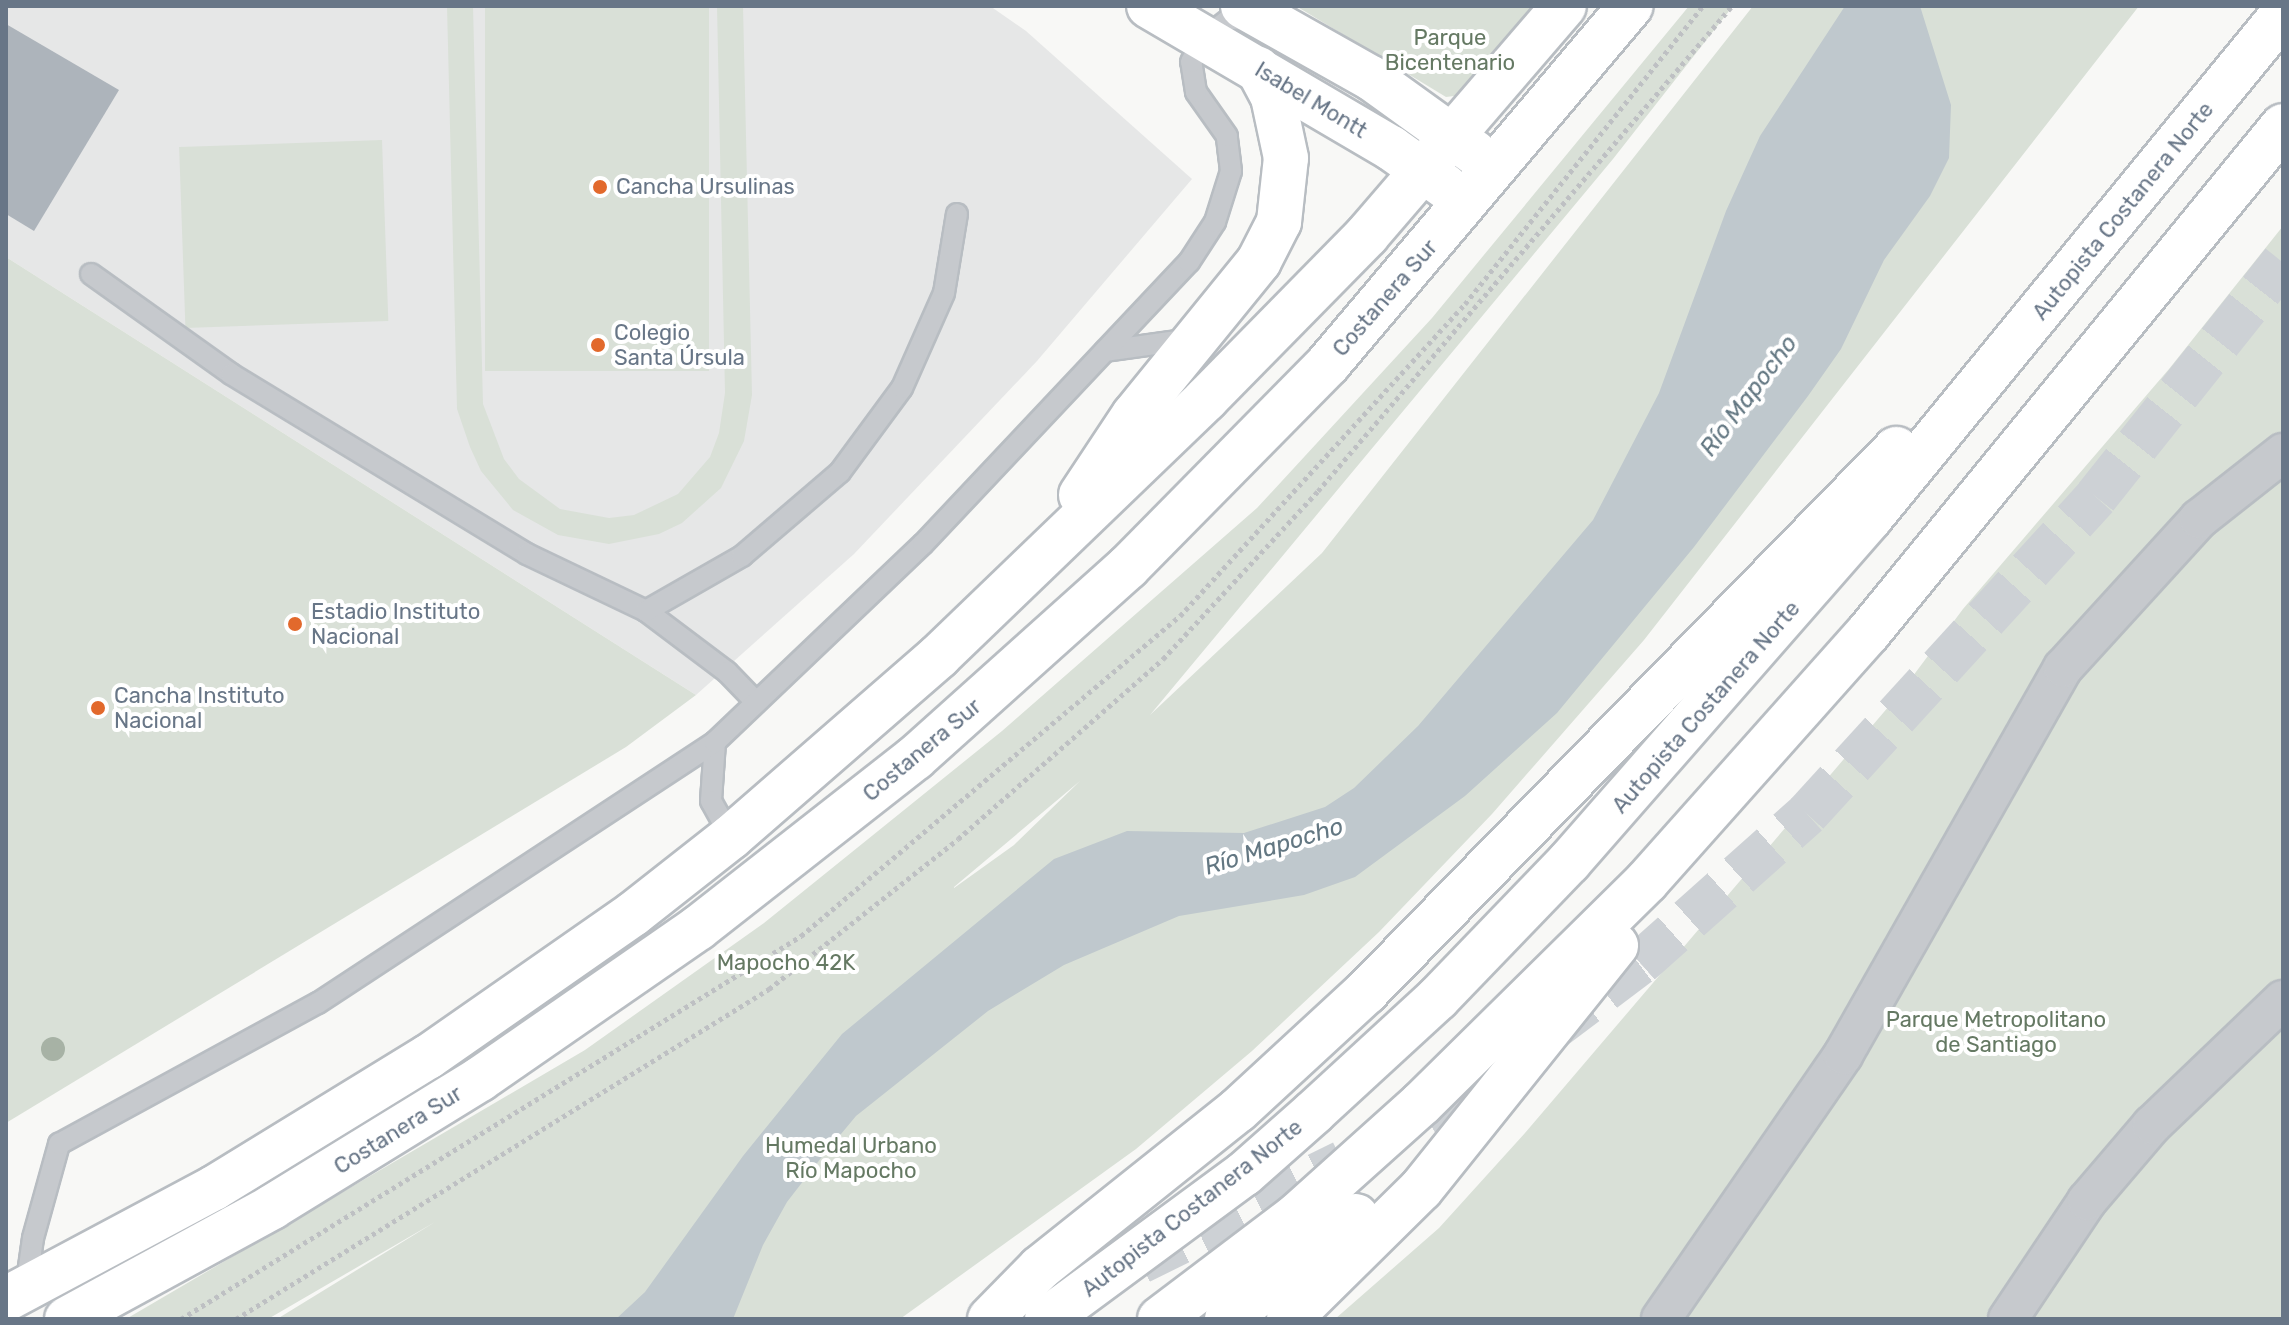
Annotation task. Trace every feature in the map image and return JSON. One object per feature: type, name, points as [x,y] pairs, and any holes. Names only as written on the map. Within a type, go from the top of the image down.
[{"type":"main road","name":"Isabel Montt","points":[[1149,6],[1423,169],[1467,204]]},
{"type":"main road","name":"Costanera Sur","points":[[16,1293],[214,1188],[428,1057],[633,914],[731,837],[837,748],[1038,560],[1367,235],[1564,6]]},
{"type":"main road","name":"Costanera Sur","points":[[67,1319],[272,1207],[480,1079],[804,847],[999,685],[1128,567],[1328,364],[1467,204],[1631,6]]},
{"type":"main road","points":[[1253,12],[1371,78],[1496,169]]},
{"type":"main road","name":"Autopista Costanera Norte","points":[[1047,1319],[1244,1174],[1438,998],[1665,756],[2016,343],[2283,14]]},
{"type":"main road","points":[[1038,560],[1134,415],[1259,261],[1281,213],[1286,158],[1282,127],[1258,69]]},
{"type":"main road","points":[[1160,1319],[1296,1216],[1421,1104],[1552,978],[1740,780],[1963,519],[2283,126]]},
{"type":"main road","points":[[990,1319],[1040,1268],[1194,1147],[1301,1054],[1555,801],[1839,504],[2016,343]]},
{"type":"main road","points":[[1289,1319],[1421,1189],[1499,1091],[1537,1050],[1740,780]]},
{"type":"main road","points":[[1227,1319],[1322,1245],[1499,1091]]},
{"type":"street","points":[[1661,1319],[1843,1055],[2063,668],[2199,519],[2283,453]]},
{"type":"street","points":[[2008,1319],[2087,1201],[2152,1125],[2283,1000]]},
{"type":"lane","points":[[16,1293],[59,1144],[318,1003],[715,742],[923,544],[1189,262],[1215,222],[1231,171],[1227,136],[1196,92],[1191,62],[1205,38],[1229,19],[1253,12]]},
{"type":"lane","points":[[646,611],[742,556],[840,472],[902,388],[944,293],[957,214]]},
{"type":"lane","points":[[91,274],[231,374],[527,554],[646,611],[727,672],[755,701]]},
{"type":"lane","points":[[1105,351],[1195,339]]},
{"type":"lane","points":[[715,742],[711,801],[731,837]]},
{"type":"path","points":[[236,1319],[769,989],[1015,789],[1163,659],[1318,491],[1732,6]]},
{"type":"shaded area","name":"Colegio Santa Úrsula","points":[[6,6],[990,6],[1026,31],[1192,179],[1037,361],[854,554],[696,695],[6,257]]},
{"type":"green space","points":[[447,6],[473,6],[483,404],[504,459],[519,479],[560,509],[609,518],[634,515],[678,494],[710,457],[719,433],[725,393],[717,6],[743,6],[752,395],[744,441],[721,488],[682,523],[659,534],[609,544],[558,535],[513,510],[481,471],[470,447],[457,409]]},
{"type":"green space","name":"Cancha Ursulinas","points":[[485,6],[709,6],[709,371],[485,371]]},
{"type":"green space","name":"Parque Bicentenario","points":[[1296,6],[1545,6],[1462,95],[1446,97]]},
{"type":"green space","name":"Humedal Urbano Río Mapocho","points":[[1689,6],[1733,6],[1613,159],[1150,715],[1322,553],[1753,6],[2139,6],[1644,640],[1492,814],[1379,932],[1252,1051],[1136,1149],[900,1319],[277,1319],[435,1222],[268,1319],[126,1319],[585,1050],[764,923],[1002,731],[1257,508],[1432,318]],"holes":[[[1080,781],[1014,845],[954,888]]]},
{"type":"green space","points":[[382,140],[388,321],[185,328],[179,147]]},
{"type":"green space","name":"Parque Metropolitano de Santiago","points":[[2283,226],[2283,1319],[1335,1319],[1439,1228],[1525,1133],[1901,692],[1963,609],[2169,369]]},
{"type":"green space","name":"Estadio Instituto Nacional","points":[[6,257],[696,695],[626,747],[6,1123]]},
{"type":"water","name":"Río Mapocho","points":[[1845,6],[1920,6],[1951,105],[1949,158],[1930,196],[1884,260],[1841,349],[1808,396],[1694,547],[1557,713],[1465,796],[1355,877],[1304,895],[1179,916],[1064,965],[988,1011],[856,1116],[821,1158],[787,1202],[763,1245],[733,1319],[616,1319],[645,1292],[743,1156],[842,1034],[1054,859],[1127,831],[1244,833],[1325,807],[1354,788],[1418,726],[1593,520],[1659,393],[1726,211],[1760,136]]},
{"type":"building","points":[[6,24],[119,90],[34,231],[6,214]]},
{"type":"tunnel","points":[[1423,1114],[1551,1030],[1640,963],[1807,814],[2096,497],[2283,262]]},
{"type":"tunnel","points":[[1140,1262],[1343,1162]]},
{"type":"place","name":"Cancha Ursulinas","points":[[600,187]]},
{"type":"place","name":"Colegio Santa Úrsula","points":[[598,345]]},
{"type":"place","name":"Estadio Instituto Nacional","points":[[295,624]]},
{"type":"place","name":"Cancha Instituto Nacional","points":[[98,708]]},
{"type":"park label","name":"Mapocho 42K","points":[[786,963]]}]
